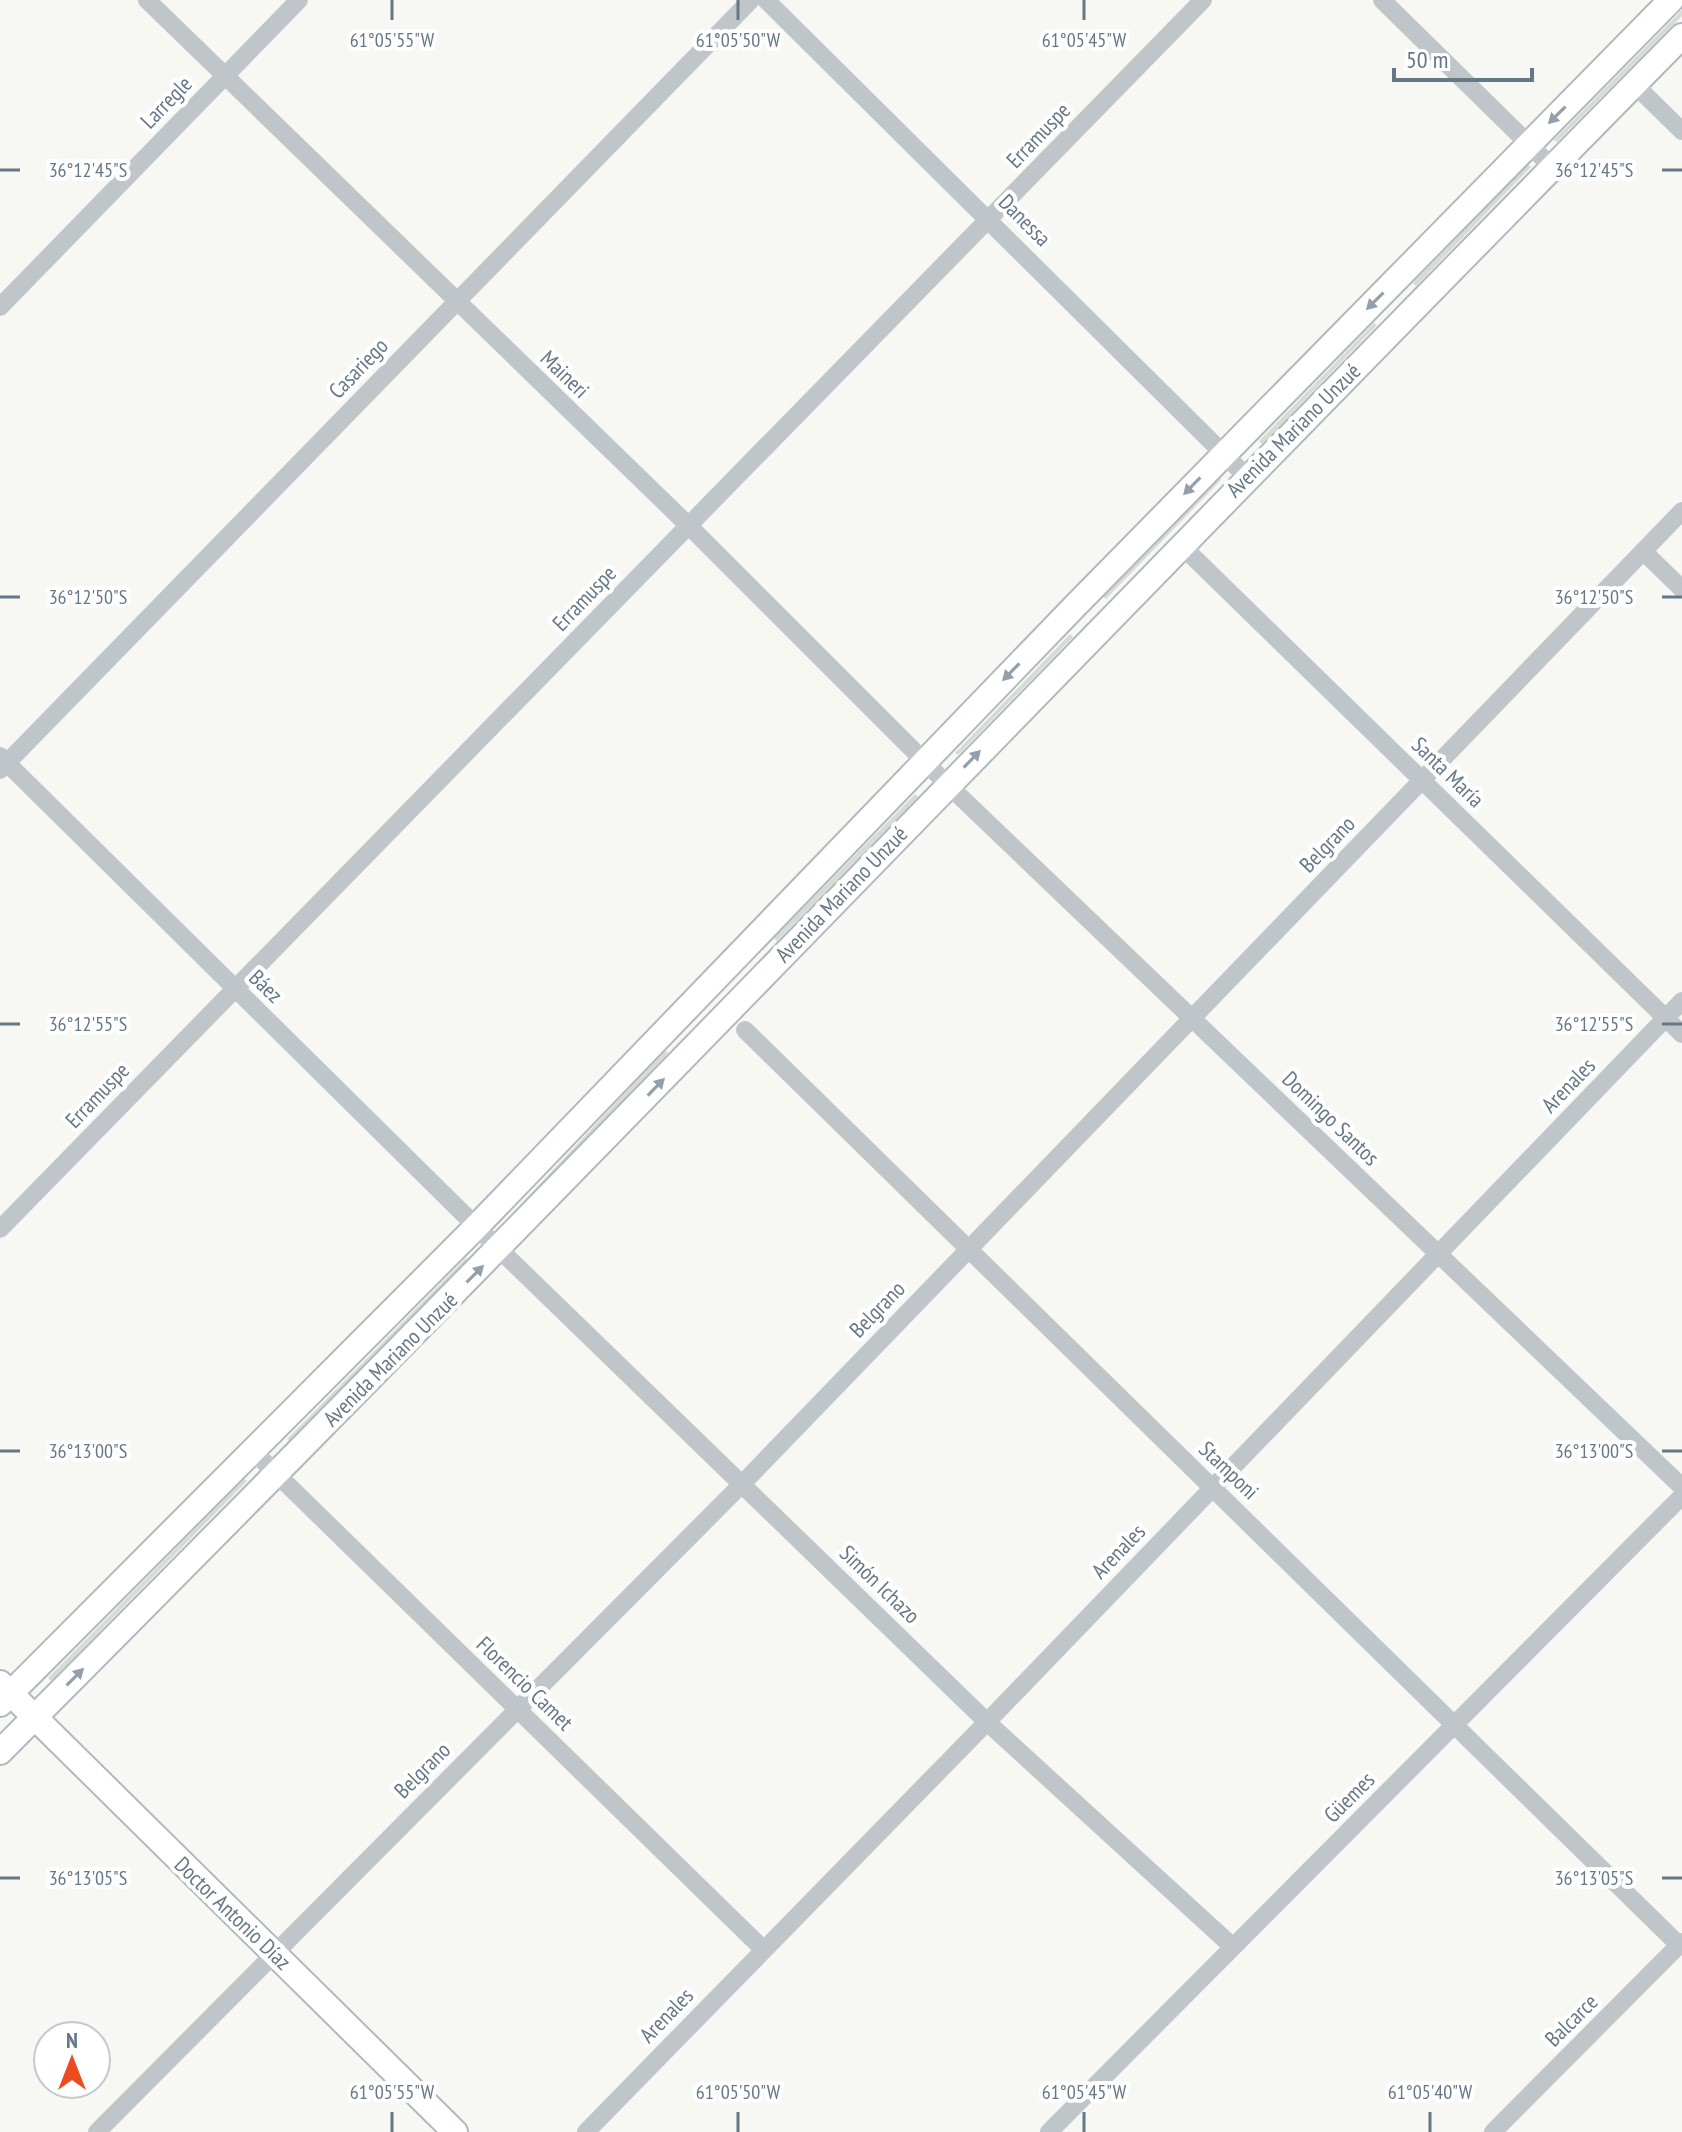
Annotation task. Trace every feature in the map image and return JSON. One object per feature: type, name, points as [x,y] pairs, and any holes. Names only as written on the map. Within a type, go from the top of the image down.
[{"type":"main road","name":"Avenida Mariano Unzué","points":[[3,1693],[253,1451],[477,1226],[926,759],[1671,0]]},
{"type":"main road","name":"Avenida Mariano Unzué","points":[[0,1752],[499,1249],[1101,626],[1682,36]]},
{"type":"main road","points":[[1076,605],[1101,626]]},
{"type":"main road","points":[[748,944],[771,967]]},
{"type":"main road","points":[[666,1029],[689,1052]]},
{"type":"main road","name":"Doctor Antonio Díaz","points":[[3,1693],[34,1718],[455,2132]]},
{"type":"street","name":"Maineri","points":[[147,0],[689,526],[926,759],[947,784]]},
{"type":"street","name":"Larregle","points":[[0,307],[299,0]]},
{"type":"street","name":"Casariego","points":[[2,763],[751,0]]},
{"type":"street","name":"Danessa","points":[[766,0],[1247,477]]},
{"type":"street","name":"Erramuspe","points":[[0,1229],[1203,0]]},
{"type":"street","points":[[1382,0],[1552,167]]},
{"type":"street","points":[[1634,84],[1682,131]]},
{"type":"street","name":"Belgrano","points":[[97,2132],[742,1484],[1682,511]]},
{"type":"street","name":"Santa María","points":[[1181,545],[1682,1034]]},
{"type":"street","points":[[1643,551],[1682,589]]},
{"type":"street","name":"Báez","points":[[2,763],[499,1249]]},
{"type":"street","name":"Domingo Santos","points":[[947,784],[1682,1487]]},
{"type":"street","name":"Arenales","points":[[586,2132],[987,1722],[1682,1001]]},
{"type":"street","name":"Stamponi","points":[[745,1030],[1680,1943]]},
{"type":"street","name":"Simón Ichazo","points":[[499,1249],[987,1722],[1233,1947]]},
{"type":"street","name":"Florencio Camet","points":[[253,1451],[764,1950]]},
{"type":"street","name":"Güemes","points":[[1049,2132],[1682,1496]]},
{"type":"street","name":"Balcarce","points":[[1493,2132],[1680,1943]]},
{"type":"shaded area","points":[[1682,10],[1682,16],[1557,142],[1554,140]]},
{"type":"shaded area","points":[[1528,164],[1531,167],[1416,286],[1413,283]]},
{"type":"shaded area","points":[[1374,323],[1377,325],[1262,444],[1259,441]]},
{"type":"shaded area","points":[[1218,477],[1221,480],[1106,599],[1103,596]]},
{"type":"shaded area","points":[[1070,634],[1073,637],[958,755],[955,753]]},
{"type":"shaded area","points":[[915,794],[918,797],[777,941],[774,938]]},
{"type":"shaded area","points":[[665,1050],[668,1053],[512,1219],[509,1217]]},
{"type":"shaded area","points":[[466,1258],[469,1261],[290,1442],[287,1439]]},
{"type":"shaded area","points":[[244,1479],[247,1481],[51,1681],[48,1678]]}]
